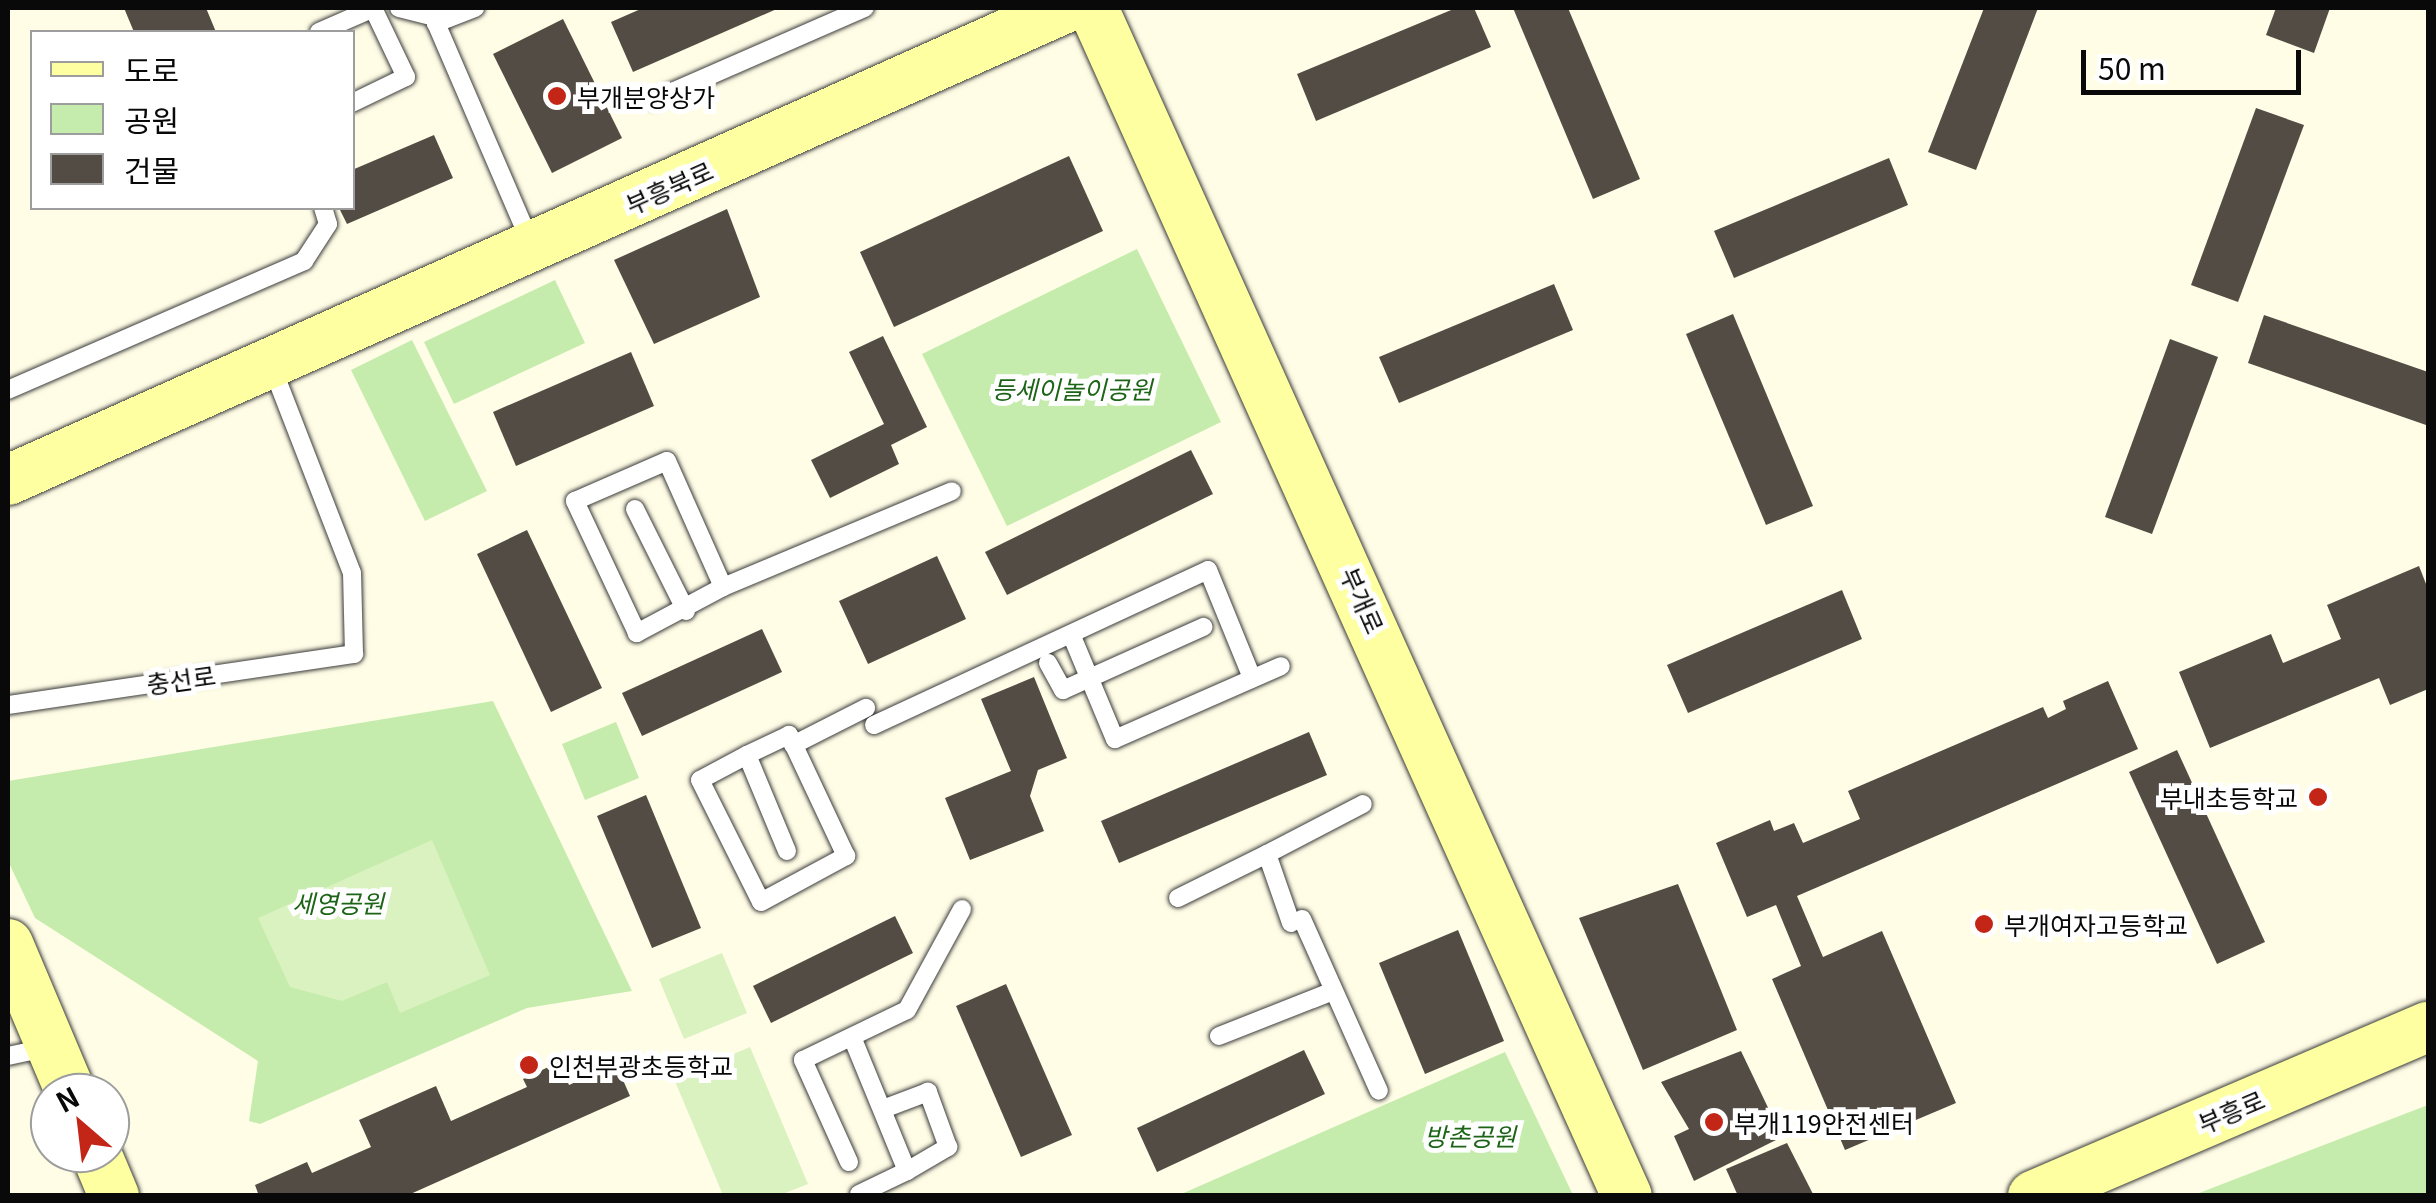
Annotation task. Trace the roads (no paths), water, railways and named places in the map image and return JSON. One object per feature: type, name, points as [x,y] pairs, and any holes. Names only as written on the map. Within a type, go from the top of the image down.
[{"type":"street","name":"부흥북로","points":[[8,480],[1065,8]]},
{"type":"street","name":"부개로","points":[[1093,8],[1627,1196]]},
{"type":"street","points":[[8,944],[29,1051],[51,1073]]},
{"type":"street","name":"부흥로","points":[[2033,1196],[2428,1027]]},
{"type":"lane","points":[[323,30],[373,8],[406,76],[355,102]]},
{"type":"lane","points":[[399,8],[439,16],[475,8]]},
{"type":"lane","points":[[654,100],[865,8]]},
{"type":"lane","points":[[439,16],[533,247]]},
{"type":"lane","points":[[8,390],[304,261],[328,224],[324,210]]},
{"type":"lane","name":"충선로","points":[[8,705],[354,654],[352,573],[271,363]]},
{"type":"lane","points":[[723,586],[667,462],[575,502],[637,633],[686,611],[723,586],[952,492]]},
{"type":"lane","points":[[636,509],[686,611]]},
{"type":"lane","points":[[793,745],[1071,634],[1208,570],[1252,678]]},
{"type":"lane","points":[[1048,663],[1063,690],[1204,627]]},
{"type":"lane","points":[[1071,634],[1114,739],[1282,666]]},
{"type":"lane","points":[[789,735],[846,856],[761,902],[700,780],[747,755],[789,735]]},
{"type":"lane","points":[[747,755],[787,851]]},
{"type":"lane","points":[[1178,898],[1363,804]]},
{"type":"lane","points":[[1267,854],[1379,1091]]},
{"type":"lane","points":[[849,1162],[803,1060],[906,1010],[962,909]]},
{"type":"lane","points":[[1219,1036],[1333,991]]},
{"type":"lane","points":[[852,1036],[907,1171]]},
{"type":"lane","points":[[859,1194],[948,1147],[928,1092],[883,1109]]},
{"type":"place","name":"부개분양상가","points":[[557,96]]},
{"type":"place","name":"부내초등학교","points":[[2318,797]]},
{"type":"place","name":"부개여자고등학교","points":[[1984,924]]},
{"type":"place","name":"인천부광초등학교","points":[[529,1065]]},
{"type":"place","name":"부개119안전센터","points":[[1714,1122]]},
{"type":"park label","name":"등세이놀이공원","points":[[1072,388]]},
{"type":"park label","name":"세영공원","points":[[338,902]]},
{"type":"park label","name":"방촌공원","points":[[1470,1135]]}]
